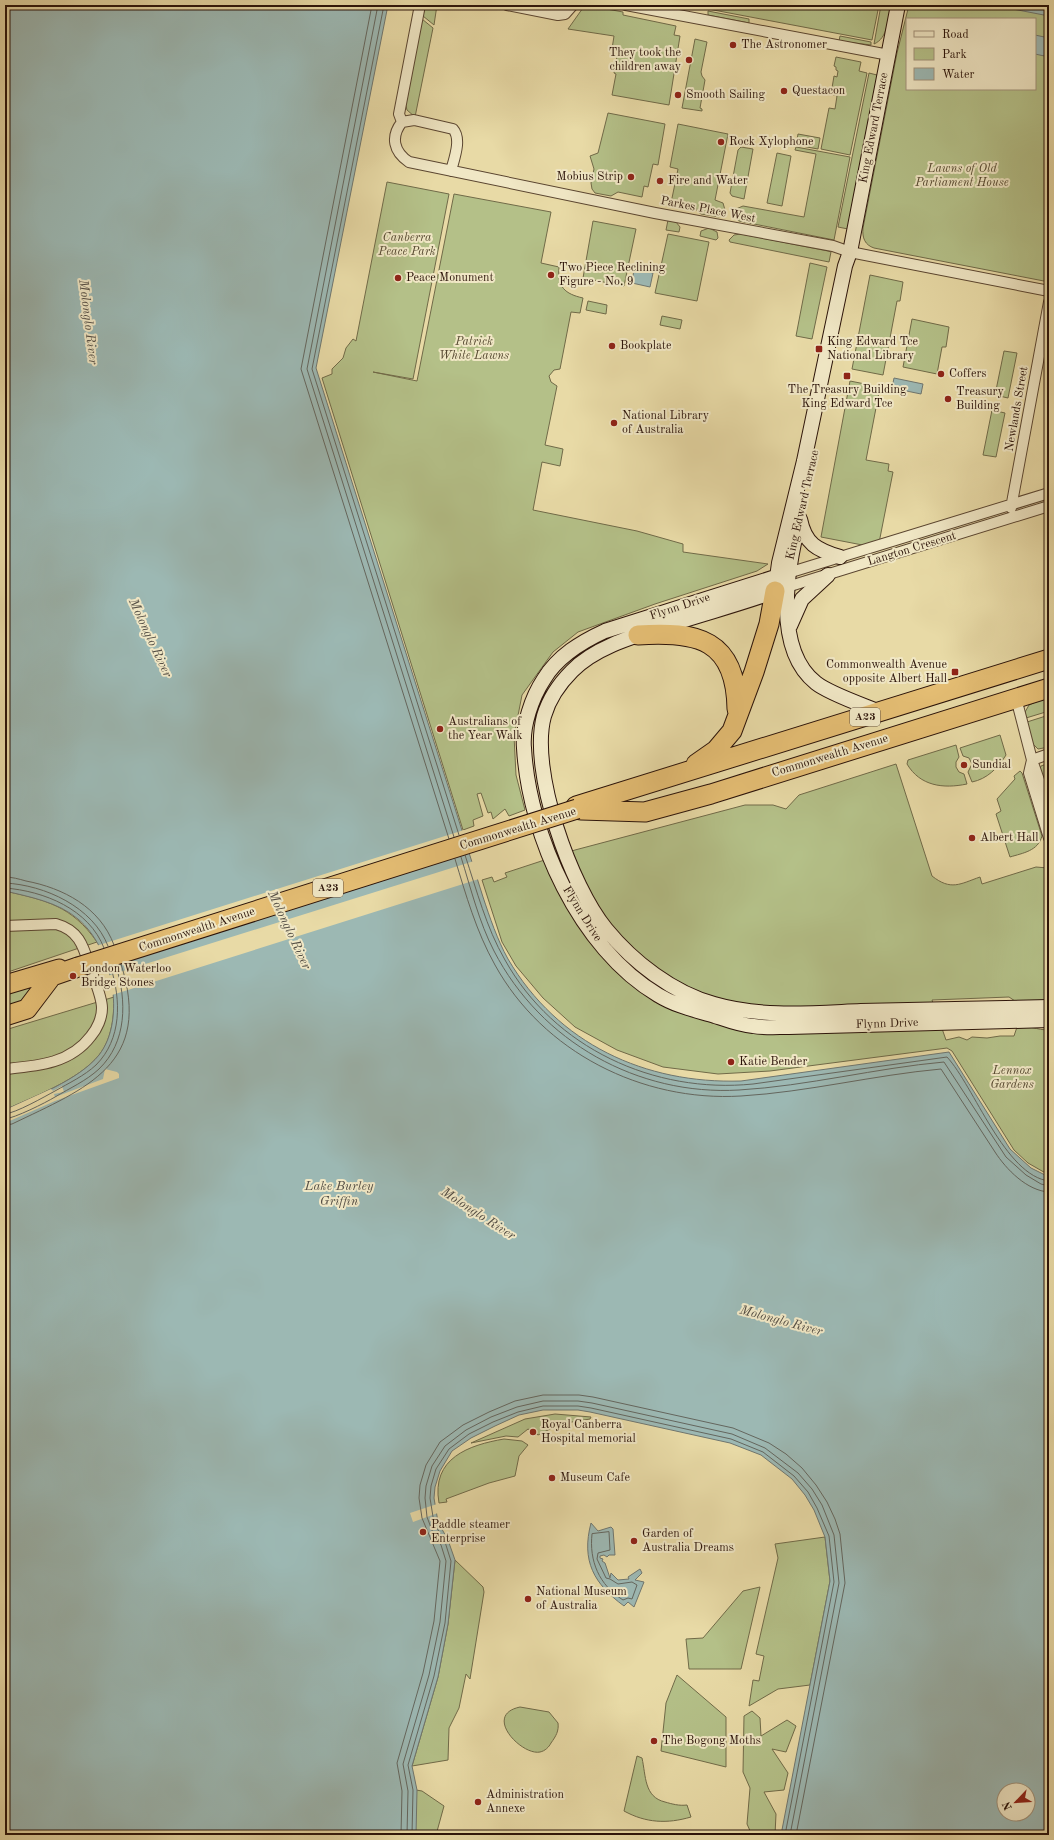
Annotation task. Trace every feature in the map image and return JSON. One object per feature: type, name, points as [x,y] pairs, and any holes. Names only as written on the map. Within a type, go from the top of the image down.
[{"type":"highway","points":[[682,774],[720,747],[732,731],[782,582]]},
{"type":"highway","points":[[638,635],[667,633],[684,635],[704,641],[718,651],[732,672],[736,685],[737,718]]},
{"type":"highway","name":"Commonwealth Avenue","points":[[5,985],[77,965],[1049,660]]},
{"type":"highway","name":"Commonwealth Avenue","points":[[5,1016],[27,1009],[52,976],[77,965],[482,835],[577,808],[645,812],[711,794],[1049,688]]},
{"type":"main road","name":"King Edward Terrace","points":[[880,712],[816,683],[805,672],[797,659],[789,630],[782,582],[804,462],[845,266],[850,252],[898,5]]},
{"type":"main road","name":"King Edward Terrace","points":[[782,582],[800,518],[813,463],[853,268],[850,252]]},
{"type":"main road","points":[[800,518],[804,534],[811,543],[825,552],[840,557]]},
{"type":"main road","points":[[789,630],[802,599],[828,575]]},
{"type":"main road","name":"Flynn Drive","points":[[782,582],[638,635],[589,658],[574,669],[551,698],[544,716],[541,734],[543,772],[556,828],[570,866],[605,928],[634,958],[671,986],[697,999],[751,1011],[787,1013],[1049,1007]]},
{"type":"main road","name":"Flynn Drive","points":[[782,582],[605,631],[585,640],[568,652],[544,679],[530,710],[525,735],[524,747],[531,795],[541,833],[554,867],[584,922],[604,949],[620,966],[658,995],[678,1006],[753,1026],[789,1027],[1049,1020]]},
{"type":"street","points":[[420,5],[399,114],[402,122],[414,120],[452,129],[456,132],[457,140],[451,172]]},
{"type":"street","points":[[507,5],[558,15],[565,14],[573,5]]},
{"type":"street","points":[[626,5],[888,55]]},
{"type":"street","name":"Parkes Place West","points":[[402,122],[397,129],[394,138],[398,152],[409,162],[451,172],[655,213],[833,246],[850,252],[1049,291]]},
{"type":"street","name":"Newlands Street","points":[[1007,519],[1012,504],[1049,302]]},
{"type":"street","name":"Langton Crescent","points":[[782,582],[840,557],[1049,493]]},
{"type":"street","name":"Langton Crescent","points":[[782,582],[828,575],[1049,506]]},
{"type":"street","points":[[949,524],[951,537]]},
{"type":"street","points":[[1016,698],[1032,760],[1049,809]]},
{"type":"street","points":[[1032,760],[1049,754]]},
{"type":"street","points":[[1032,760],[1029,773],[1049,838]]},
{"type":"street","points":[[5,926],[56,924],[64,926],[76,934],[83,947],[102,1009],[95,1031],[87,1042],[74,1053],[49,1063],[5,1069]]},
{"type":"green space","points":[[425,5],[437,5],[434,25],[423,16]]},
{"type":"green space","points":[[585,5],[623,12],[623,15],[676,26],[674,35],[680,36],[669,105],[612,95],[618,51],[612,49],[614,36],[568,29]]},
{"type":"green space","points":[[687,5],[879,5],[872,40]]},
{"type":"green space","points":[[881,5],[891,5],[885,33],[879,41],[874,44]]},
{"type":"green space","name":"Lawns of Old Parliament House","points":[[909,5],[1049,5],[1049,282],[874,248],[866,243],[863,235],[863,228],[897,53]]},
{"type":"green space","points":[[708,11],[749,19],[749,23],[708,15]]},
{"type":"green space","points":[[422,19],[433,28],[415,117],[407,110],[405,102]]},
{"type":"green space","points":[[840,36],[871,42],[871,45],[839,41]]},
{"type":"green space","points":[[695,39],[707,42],[701,72],[705,80],[700,108],[702,111],[682,108]]},
{"type":"green space","points":[[836,57],[861,62],[859,71],[867,73],[850,155],[821,149],[829,108],[835,109],[837,96],[831,94],[834,76],[837,77],[838,71],[834,66]]},
{"type":"green space","points":[[869,73],[877,75],[878,78],[848,229],[838,227]]},
{"type":"green space","points":[[608,113],[665,124],[658,165],[653,164],[648,187],[644,186],[642,197],[618,192],[611,196],[595,193],[592,189],[591,183],[594,169],[590,156],[598,153]]},
{"type":"green space","points":[[678,124],[728,134],[715,200],[723,203],[725,210],[719,217],[701,214],[697,211],[697,209],[671,203],[678,169],[670,167]]},
{"type":"green space","points":[[798,134],[820,138],[818,149],[796,145]]},
{"type":"green space","points":[[741,147],[753,149],[744,199],[732,196],[730,193],[738,150]]},
{"type":"green space","points":[[796,147],[850,157],[834,240],[739,221],[734,217],[736,209],[743,206],[804,217],[816,154],[795,150]]},
{"type":"green space","points":[[777,153],[791,156],[782,206],[767,203]]},
{"type":"green space","points":[[387,182],[449,194],[413,379],[373,372],[417,381],[454,194],[551,212],[541,263],[559,267],[559,280],[561,285],[567,292],[583,298],[580,313],[571,312],[560,369],[554,370],[549,376],[551,382],[557,386],[545,445],[563,449],[560,466],[542,462],[533,510],[637,531],[683,544],[683,552],[768,564],[757,571],[655,604],[578,632],[553,652],[522,695],[514,736],[516,775],[525,810],[509,816],[505,809],[493,819],[491,812],[488,813],[481,793],[477,794],[483,816],[473,820],[474,826],[463,830],[322,378],[332,374],[332,369],[343,358],[346,348],[353,339],[356,341]]},
{"type":"green space","points":[[668,220],[676,222],[680,227],[679,232],[666,230]]},
{"type":"green space","points":[[593,221],[636,229],[624,286],[583,278]]},
{"type":"green space","points":[[709,228],[717,232],[718,238],[716,240],[700,236],[701,231]]},
{"type":"green space","points":[[668,234],[709,242],[697,301],[655,293]]},
{"type":"green space","points":[[741,234],[828,251],[831,252],[829,262],[730,242],[729,240],[734,235]]},
{"type":"green space","points":[[810,263],[827,267],[812,339],[796,336]]},
{"type":"green space","points":[[870,275],[903,282],[900,301],[897,301],[883,375],[852,369]]},
{"type":"green space","points":[[588,301],[607,305],[606,314],[586,310]]},
{"type":"green space","points":[[662,316],[682,320],[680,329],[660,325]]},
{"type":"green space","points":[[912,319],[949,327],[946,347],[942,347],[937,374],[903,367]]},
{"type":"green space","points":[[1004,351],[1017,353],[1008,398],[995,395]]},
{"type":"green space","points":[[850,381],[880,387],[866,460],[889,464],[888,471],[893,472],[878,548],[821,537]]},
{"type":"green space","points":[[992,410],[1005,413],[996,457],[983,455]]},
{"type":"green space","points":[[1049,696],[1049,711],[1026,718],[1024,714],[1029,705]]},
{"type":"green space","points":[[1049,715],[1049,747],[1038,749],[1032,743],[1027,722]]},
{"type":"green space","points":[[1000,735],[1006,755],[987,776],[972,782],[968,772],[972,764],[969,758],[963,756],[960,748]]},
{"type":"green space","points":[[956,745],[959,757],[956,762],[956,767],[959,772],[964,774],[967,784],[941,786],[933,784],[918,777],[907,764],[908,760]]},
{"type":"green space","points":[[1049,763],[1049,799],[1040,769],[1041,766]]},
{"type":"green space","name":"Lennox Gardens","points":[[896,764],[932,876],[939,881],[950,885],[956,885],[980,877],[982,884],[1036,867],[1048,868],[1049,1001],[1015,1001],[1009,997],[932,1000],[946,1040],[959,1037],[967,1040],[972,1037],[987,1038],[1014,1036],[1017,1027],[1049,1030],[1049,1175],[1028,1163],[1014,1150],[952,1051],[947,1048],[770,1071],[718,1074],[663,1067],[617,1050],[575,1027],[543,998],[516,966],[502,942],[482,880],[492,877],[494,882],[507,877],[505,873],[575,850],[745,805],[773,805],[786,809],[799,795]]},
{"type":"green space","name":"Albert Hall","points":[[1020,771],[1022,773],[1042,836],[1034,848],[1025,853],[1010,857],[996,814],[1001,811],[997,799],[1015,779],[1014,776]]},
{"type":"green space","points":[[5,891],[46,902],[68,912],[88,930],[97,942],[5,973]]},
{"type":"green space","points":[[41,982],[46,997],[5,1010],[5,993]]},
{"type":"green space","points":[[114,997],[111,1031],[100,1054],[90,1065],[77,1075],[47,1091],[5,1110],[5,1030]]},
{"type":"green space","points":[[555,1414],[591,1417],[590,1419],[560,1424],[538,1435],[528,1429],[518,1437],[506,1436],[471,1443],[525,1419]]},
{"type":"green space","points":[[504,1439],[522,1441],[528,1445],[519,1456],[515,1476],[489,1483],[446,1499],[447,1502],[439,1503],[438,1488],[441,1475],[455,1456],[478,1445]]},
{"type":"green space","points":[[825,1537],[830,1581],[810,1685],[778,1689],[749,1706],[753,1680],[759,1681],[764,1656],[756,1654],[778,1558],[775,1544]]},
{"type":"green space","points":[[455,1560],[483,1587],[484,1592],[470,1679],[466,1674],[459,1708],[449,1728],[448,1760],[412,1766],[438,1677],[448,1624]]},
{"type":"green space","points":[[760,1587],[741,1669],[689,1669],[686,1639],[703,1638],[743,1591]]},
{"type":"green space","points":[[677,1675],[726,1717],[726,1767],[661,1751],[666,1703]]},
{"type":"green space","points":[[520,1707],[549,1712],[558,1723],[558,1731],[556,1736],[544,1751],[532,1752],[516,1742],[509,1734],[505,1726],[505,1718],[509,1711]]},
{"type":"green space","points":[[752,1711],[760,1718],[761,1736],[787,1720],[796,1726],[786,1752],[772,1749],[788,1773],[784,1790],[764,1792],[776,1814],[775,1835],[751,1833],[747,1824],[750,1788],[743,1772],[744,1716]]},
{"type":"green space","points":[[637,1756],[642,1758],[645,1779],[653,1796],[668,1803],[687,1805],[691,1817],[674,1821],[657,1821],[640,1818],[624,1811]]},
{"type":"green space","points":[[410,1789],[422,1791],[444,1806],[436,1835],[409,1835]]},
{"type":"water","name":"Lake Burley Griffin","points":[[5,5],[388,5],[316,368],[483,897],[497,936],[508,959],[528,989],[552,1014],[578,1036],[607,1053],[638,1066],[671,1075],[705,1080],[741,1081],[949,1052],[1010,1149],[1031,1168],[1049,1177],[1049,1835],[781,1835],[830,1581],[825,1537],[814,1510],[805,1495],[792,1479],[761,1455],[730,1443],[590,1412],[578,1410],[543,1410],[519,1415],[471,1438],[452,1451],[440,1471],[435,1487],[434,1498],[438,1522],[448,1540],[455,1560],[448,1624],[438,1677],[412,1766],[417,1790],[416,1835],[5,1835],[5,1110],[68,1080],[90,1064],[99,1055],[108,1040],[114,1004],[112,984],[107,965],[100,947],[90,931],[78,919],[62,908],[34,898],[5,891]]},
{"type":"water","points":[[992,5],[1049,5],[1049,16]]},
{"type":"water","points":[[1036,35],[1049,38],[1049,57],[1036,54]]},
{"type":"water","points":[[634,269],[653,273],[650,287],[632,283]]},
{"type":"water","points":[[894,378],[923,384],[921,394],[892,388]]},
{"type":"water","points":[[591,1523],[598,1531],[611,1527],[613,1529],[615,1555],[609,1555],[607,1557],[604,1555],[600,1556],[600,1558],[603,1559],[602,1561],[605,1563],[610,1578],[611,1573],[618,1580],[629,1579],[628,1577],[640,1569],[642,1573],[635,1580],[644,1582],[634,1607],[628,1602],[624,1606],[614,1598],[605,1589],[592,1570],[588,1549],[588,1537]]},
{"type":"pier","points":[[464,830],[470,848],[103,963],[96,946]]},
{"type":"pier","points":[[474,861],[479,879],[112,995],[107,976]]},
{"type":"pier","points":[[105,1069],[117,1072],[119,1074],[119,1078],[55,1101],[5,1123],[5,1110],[51,1089],[53,1091],[62,1086],[64,1092],[54,1094],[55,1097],[103,1079]]},
{"type":"pier","points":[[437,1504],[438,1513],[413,1522],[410,1513]]},
{"type":"place","name":"The Astronomer","points":[[733,45]]},
{"type":"place","name":"They took the children away","points":[[689,60]]},
{"type":"place","name":"Questacon","points":[[784,91]]},
{"type":"place","name":"Smooth Sailing","points":[[678,95]]},
{"type":"place","name":"Rock Xylophone","points":[[721,142]]},
{"type":"place","name":"Mobius Strip","points":[[631,177]]},
{"type":"place","name":"Fire and Water","points":[[660,181]]},
{"type":"place","name":"Two Piece Reclining Figure - No. 9","points":[[551,275]]},
{"type":"place","name":"Peace Monument","points":[[398,278]]},
{"type":"place","name":"Bookplate","points":[[612,346]]},
{"type":"place","name":"King Edward Tce National Library","points":[[819,349]]},
{"type":"place","name":"Coffers","points":[[941,374]]},
{"type":"place","name":"The Treasury Building King Edward Tce","points":[[847,376]]},
{"type":"place","name":"Treasury Building","points":[[948,399]]},
{"type":"place","name":"National Library of Australia","points":[[614,423]]},
{"type":"place","name":"Commonwealth Avenue opposite Albert Hall","points":[[955,672]]},
{"type":"place","name":"Australians of the Year Walk","points":[[440,729]]},
{"type":"place","name":"Sundial","points":[[964,765]]},
{"type":"place","name":"Albert Hall","points":[[972,838]]},
{"type":"place","name":"London Waterloo Bridge Stones","points":[[73,976]]},
{"type":"place","name":"Katie Bender","points":[[731,1062]]},
{"type":"place","name":"Royal Canberra Hospital memorial","points":[[533,1432]]},
{"type":"place","name":"Museum Cafe","points":[[552,1478]]},
{"type":"place","name":"Paddle steamer Enterprise","points":[[423,1532]]},
{"type":"place","name":"Garden of Australia Dreams","points":[[634,1541]]},
{"type":"place","name":"National Museum of Australia","points":[[528,1599]]},
{"type":"place","name":"The Bogong Moths","points":[[654,1741]]},
{"type":"place","name":"Administration Annexe","points":[[478,1802]]},
{"type":"park label","name":"Canberra Peace Park","points":[[407,245]]},
{"type":"park label","name":"Patrick White Lawns","points":[[474,349]]},
{"type":"water label","name":"Molonglo River","points":[[88,322]]},
{"type":"water label","name":"Molonglo River","points":[[150,638]]},
{"type":"water label","name":"Molonglo River","points":[[289,930]]},
{"type":"water label","name":"Molonglo River","points":[[478,1214]]},
{"type":"water label","name":"Molonglo River","points":[[781,1321]]}]
